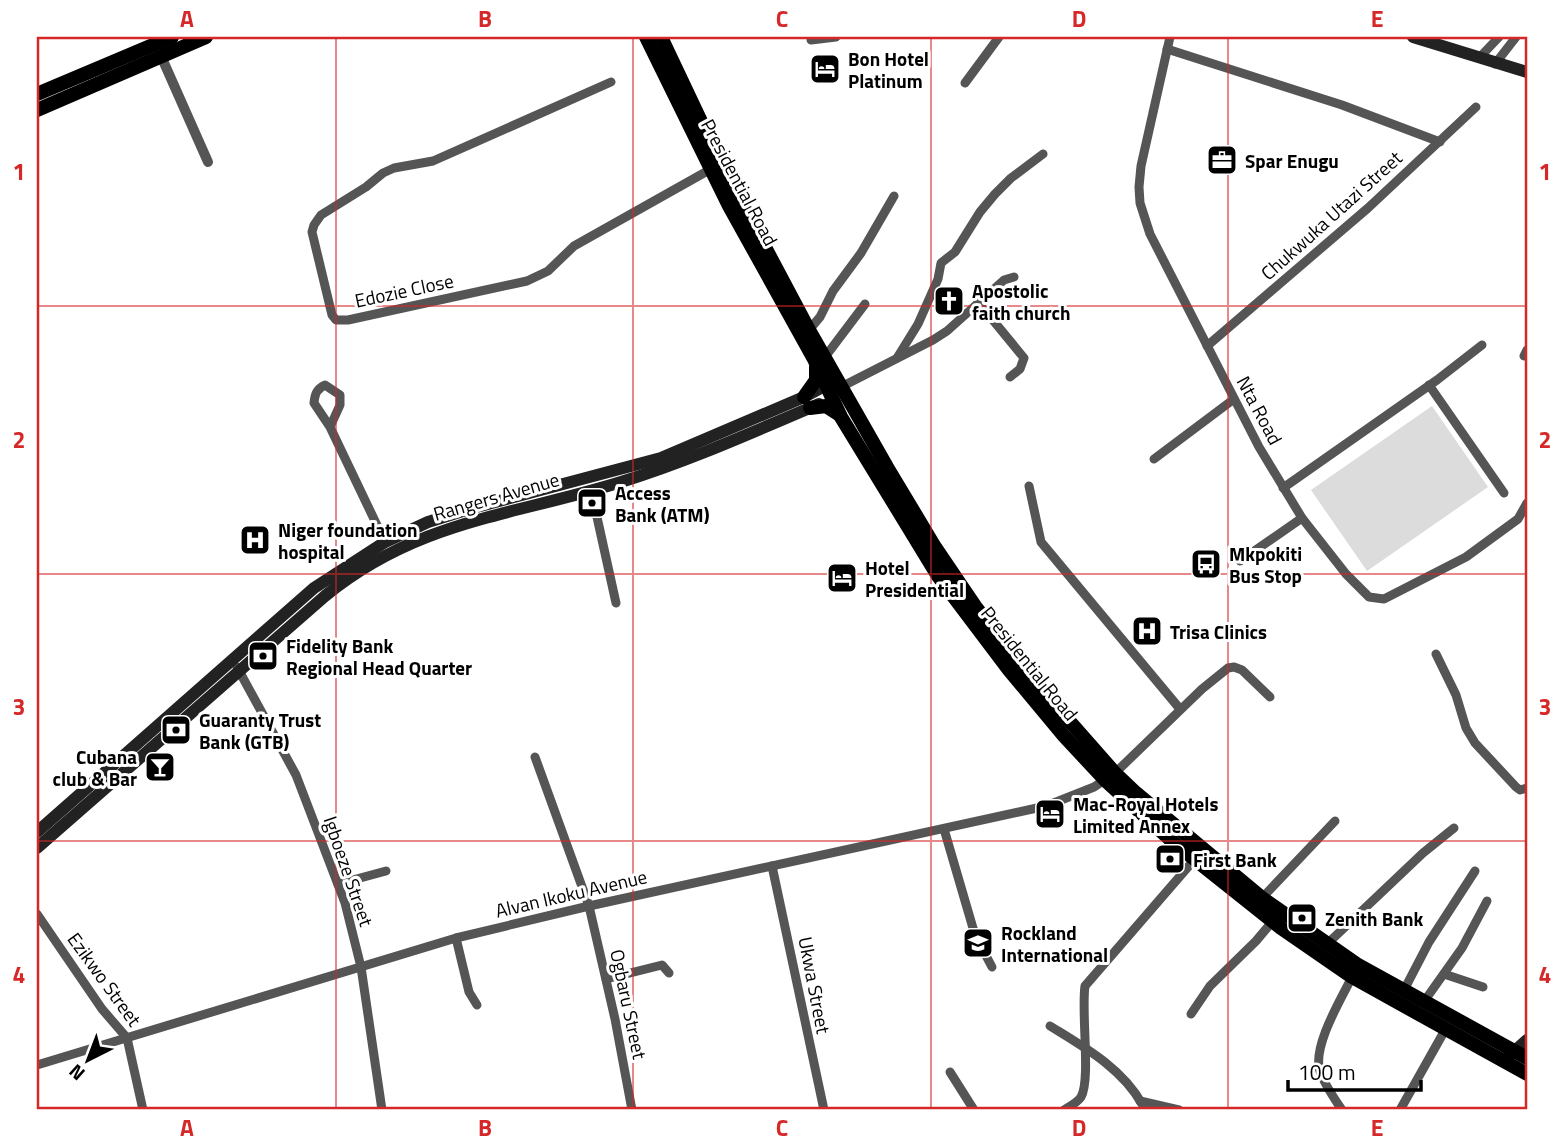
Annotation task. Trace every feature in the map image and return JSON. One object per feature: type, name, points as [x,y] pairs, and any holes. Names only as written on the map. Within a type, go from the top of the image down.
[{"type":"main road","points":[[37,110],[157,51],[172,37]]},
{"type":"main road","points":[[37,94],[157,51],[206,37]]},
{"type":"main road","name":"Presidential Road","points":[[646,37],[710,169],[809,330],[819,358]]},
{"type":"main road","name":"Presidential Road","points":[[661,37],[761,251],[836,388],[934,547],[975,606],[1110,776],[1272,922],[1403,998],[1446,1030],[1527,1074]]},
{"type":"main road","points":[[1413,37],[1431,40],[1495,64],[1527,72]]},
{"type":"main road","points":[[807,402],[817,375],[819,358]]},
{"type":"main road","points":[[807,402],[836,388]]},
{"type":"main road","name":"Presidential Road","points":[[836,388],[841,417],[938,576],[1009,670],[1194,860],[1213,867],[1262,898],[1326,945],[1352,977],[1403,998],[1423,1003],[1521,1055]]},
{"type":"main road","points":[[807,402],[826,406],[841,417]]},
{"type":"main road","name":"Rangers Avenue","points":[[37,832],[236,665],[334,589],[384,556],[444,529],[670,467],[807,402]]},
{"type":"main road","name":"Rangers Avenue","points":[[37,848],[236,665],[314,589],[385,542],[428,522],[469,509],[660,458],[807,402]]},
{"type":"main road","points":[[1502,1061],[1521,1055],[1527,1040]]},
{"type":"street","points":[[811,40],[835,37]]},
{"type":"street","points":[[965,83],[999,37]]},
{"type":"street","name":"Nta Road","points":[[1170,37],[1141,166],[1140,203],[1161,258],[1259,447],[1302,518],[1346,574],[1369,597],[1384,599],[1466,557],[1518,519],[1527,503]]},
{"type":"street","points":[[1479,58],[1499,37]]},
{"type":"street","points":[[1495,64],[1516,37]]},
{"type":"street","points":[[1167,49],[1342,104],[1440,142]]},
{"type":"street","points":[[157,51],[208,162]]},
{"type":"street","name":"Edozie Close","points":[[611,82],[433,161],[394,168],[383,173],[321,215],[312,233],[331,315],[336,320],[348,320],[527,281],[548,271],[574,246],[710,169]]},
{"type":"street","name":"Chukwuka Utazi Street","points":[[1207,346],[1306,262],[1476,107]]},
{"type":"street","points":[[898,358],[918,324],[938,279],[941,263],[955,252],[980,212],[995,194],[1010,178],[1043,154]]},
{"type":"street","points":[[809,330],[861,253],[894,196]]},
{"type":"street","points":[[836,388],[947,331],[1004,280],[1014,277]]},
{"type":"street","points":[[978,302],[1024,358],[1020,369],[1010,377]]},
{"type":"street","points":[[819,358],[865,304]]},
{"type":"street","points":[[1283,488],[1482,345]]},
{"type":"street","points":[[1429,385],[1504,493]]},
{"type":"street","points":[[1154,459],[1234,399]]},
{"type":"street","points":[[330,427],[385,542]]},
{"type":"street","points":[[1029,486],[1041,542],[1180,709]]},
{"type":"street","points":[[591,490],[616,603]]},
{"type":"street","points":[[1240,561],[1302,518]]},
{"type":"street","points":[[1436,654],[1475,743],[1516,788],[1526,790]]},
{"type":"street","name":"Igboeze Street","points":[[236,665],[296,775],[338,884],[361,967],[382,1110]]},
{"type":"street","name":"Alvan Ikoku Avenue","points":[[37,1065],[456,937],[1046,806],[1078,794],[1110,776],[1221,673],[1234,667],[1242,670],[1270,697]]},
{"type":"street","name":"Ogbaru Street","points":[[535,757],[589,906],[632,1110]]},
{"type":"street","points":[[1262,898],[1335,821]]},
{"type":"street","points":[[1326,945],[1423,853],[1454,828]]},
{"type":"street","points":[[944,830],[975,935],[992,967]]},
{"type":"street","points":[[1064,1110],[1083,1095],[1087,1082],[1084,1048],[1085,986],[1194,860]]},
{"type":"street","name":"Ukwa Street","points":[[772,866],[824,1110]]},
{"type":"street","points":[[338,884],[386,871]]},
{"type":"street","points":[[1403,998],[1429,942],[1475,871]]},
{"type":"street","points":[[1423,1003],[1462,948],[1487,901]]},
{"type":"street","name":"Ezikwo Street","points":[[37,914],[102,1009],[128,1038],[143,1110]]},
{"type":"street","points":[[1192,1014],[1210,986],[1272,922]]},
{"type":"street","points":[[456,937],[469,992],[477,1005]]},
{"type":"street","points":[[606,979],[662,965],[669,973]]},
{"type":"street","points":[[1444,974],[1483,987]]},
{"type":"street","points":[[1342,1110],[1320,1071],[1319,1054],[1352,977]]},
{"type":"street","points":[[1050,1026],[1119,1075],[1141,1102],[1179,1110]]},
{"type":"street","points":[[1400,1110],[1446,1030]]},
{"type":"street","points":[[950,1072],[974,1110]]},
{"type":"shaded area","points":[[1432,406],[1488,487],[1367,571],[1311,490]]},
{"type":"place","name":"Bon Hotel Platinum","points":[[825,69]]},
{"type":"place","name":"Spar Enugu","points":[[1222,160]]},
{"type":"place","name":"Apostolic faith church","points":[[949,301]]},
{"type":"place","name":"Access Bank (ATM)","points":[[592,503]]},
{"type":"place","name":"Niger foundation hospital","points":[[255,540]]},
{"type":"place","name":"Mkpokiti Bus Stop","points":[[1206,564]]},
{"type":"place","name":"Hotel Presidential","points":[[842,578]]},
{"type":"place","name":"Trisa Clinics","points":[[1147,631]]},
{"type":"place","name":"Fidelity Bank Regional Head Quarter","points":[[263,656]]},
{"type":"place","name":"Guaranty Trust Bank (GTB)","points":[[176,730]]},
{"type":"place","name":"Cubana club & Bar","points":[[160,767]]},
{"type":"place","name":"Mac-Royal Hotels Limited Annex","points":[[1050,814]]},
{"type":"place","name":"First Bank","points":[[1170,859]]},
{"type":"place","name":"Zenith Bank","points":[[1302,918]]},
{"type":"place","name":"Rockland International","points":[[978,943]]}]
